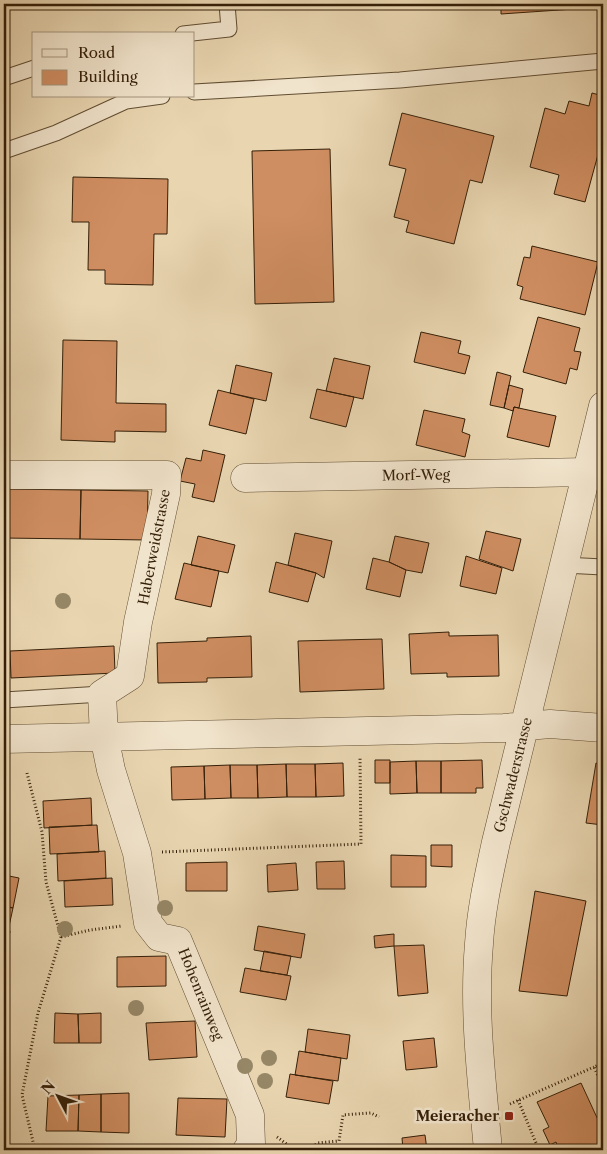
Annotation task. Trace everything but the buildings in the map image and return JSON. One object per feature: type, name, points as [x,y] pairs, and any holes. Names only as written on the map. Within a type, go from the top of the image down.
[{"type":"street","name":"Gschwaderstrasse","points":[[488,1150],[477,1021],[479,942],[490,872],[603,406]]},
{"type":"street","name":"Morf-Weg","points":[[245,478],[587,472]]},
{"type":"street","name":"Haberweidstrasse","points":[[4,475],[167,475],[166,494],[138,622],[130,676],[102,694]]},
{"type":"street","points":[[102,694],[104,736],[111,770],[136,852],[148,923]]},
{"type":"street","points":[[4,739],[360,732],[524,727],[550,724],[603,728]]},
{"type":"street","name":"Hohenrainweg","points":[[148,923],[159,937],[178,941],[250,1115],[251,1144],[247,1150]]},
{"type":"lane","points":[[195,33],[228,29],[227,4]]},
{"type":"lane","points":[[195,92],[400,80],[603,61]]},
{"type":"lane","points":[[4,78],[32,69]]},
{"type":"lane","points":[[4,151],[56,133],[126,101],[148,98]]},
{"type":"lane","points":[[564,565],[603,567]]},
{"type":"lane","points":[[4,700],[102,694]]},
{"type":"path","points":[[136,852],[361,844],[360,732]]},
{"type":"path","points":[[27,774],[42,832],[46,882],[61,937],[38,1012],[22,1095],[35,1150]]},
{"type":"path","points":[[61,937],[90,930],[148,923]]},
{"type":"path","points":[[485,1115],[603,1063]]},
{"type":"path","points":[[594,1067],[603,1087]]},
{"type":"path","points":[[518,1100],[540,1150]]},
{"type":"path","points":[[310,1150],[317,1143],[339,1141],[343,1115],[370,1113],[380,1117]]},
{"type":"place","name":"Meieracher","points":[[509,1116]]}]
